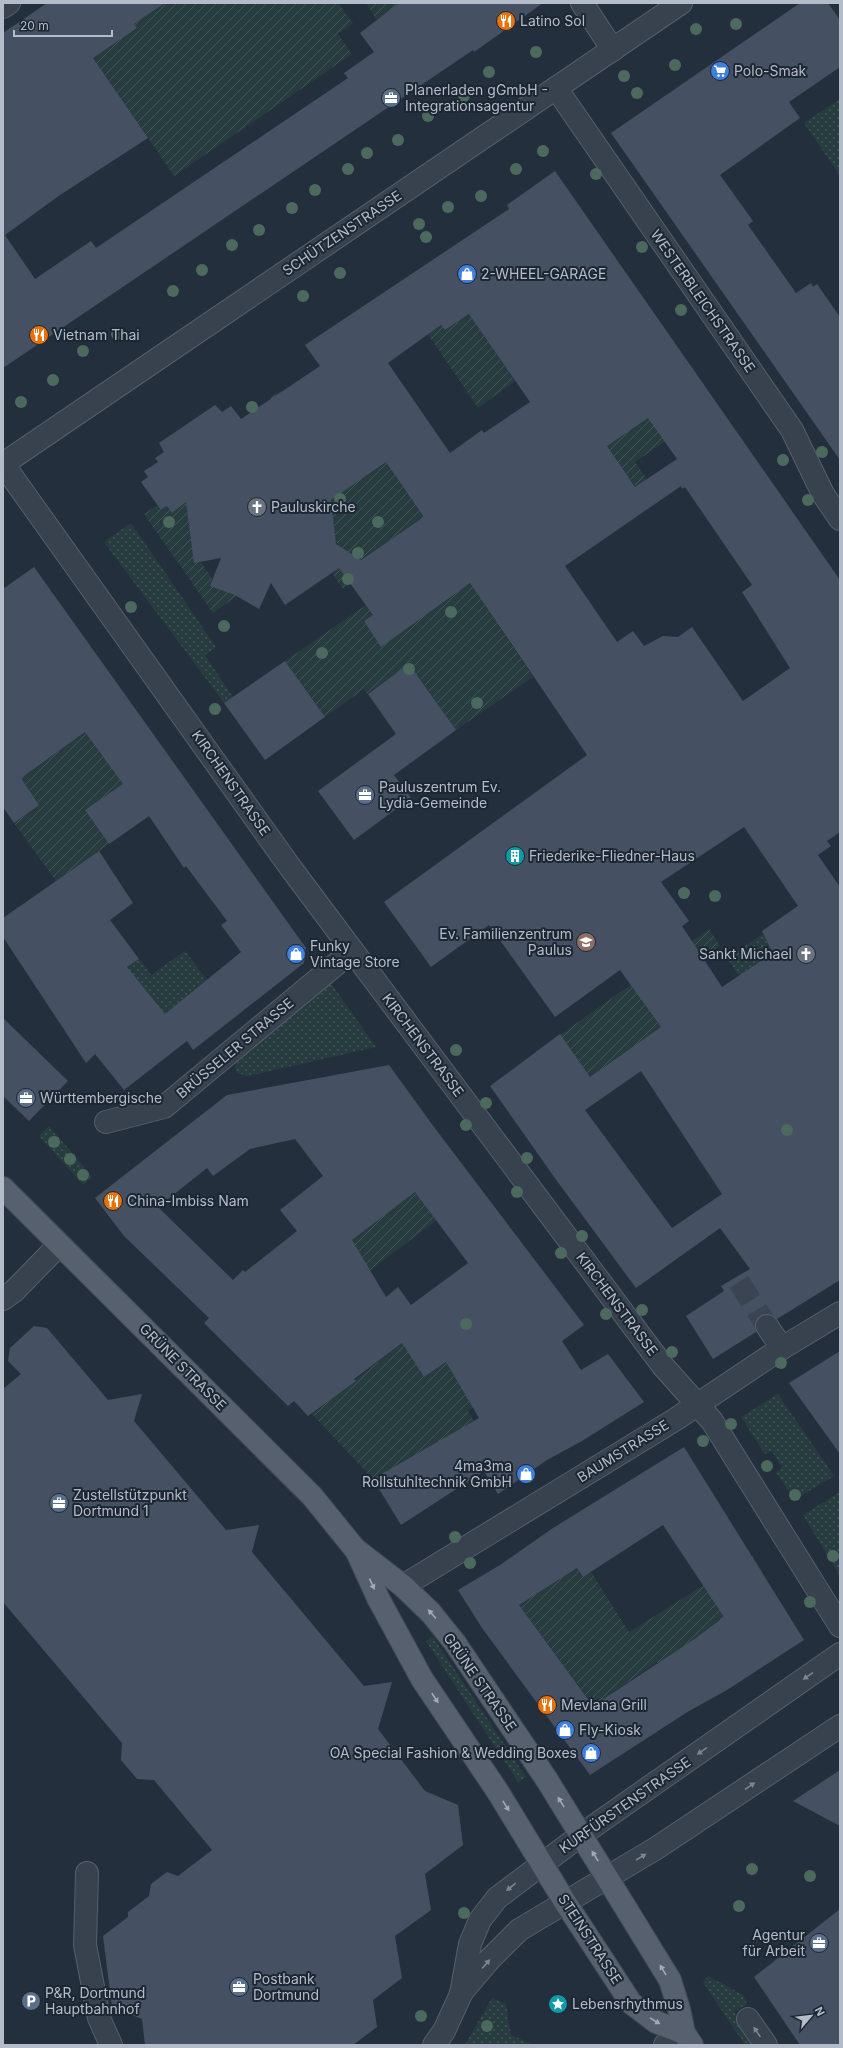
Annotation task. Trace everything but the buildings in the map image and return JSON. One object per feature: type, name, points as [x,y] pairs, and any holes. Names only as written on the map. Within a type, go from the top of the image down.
[{"type":"main road","name":"GRÜNE STRASSE","points":[[4,1189],[312,1496],[356,1549],[403,1586],[431,1613],[455,1643],[547,1780],[581,1835]]},
{"type":"main road","name":"GRÜNE STRASSE","points":[[356,1549],[378,1598],[422,1679],[498,1792],[542,1863]]},
{"type":"main road","points":[[581,1835],[670,1980],[688,2039]]},
{"type":"main road","name":"STEINSTRASSE","points":[[542,1863],[565,1902],[632,2003],[656,2022],[688,2039]]},
{"type":"street","points":[[3,7],[9,3]]},
{"type":"street","points":[[582,3],[613,50]]},
{"type":"street","name":"SCHÜTZENSTRASSE","points":[[3,464],[681,3]]},
{"type":"street","name":"WESTERBLEICHSTRASSE","points":[[556,88],[792,430],[823,494],[840,519]]},
{"type":"street","name":"KIRCHENSTRASSE","points":[[3,464],[352,950],[663,1366],[718,1431],[840,1626]]},
{"type":"street","name":"BRÜSSELER STRASSE","points":[[106,1122],[164,1106],[352,950]]},
{"type":"street","points":[[3,1299],[14,1291],[59,1245]]},
{"type":"street","name":"BAUMSTRASSE","points":[[403,1586],[697,1405],[782,1348],[840,1313]]},
{"type":"street","points":[[767,1326],[782,1348]]},
{"type":"street","name":"KURFÜRSTENSTRASSE","points":[[434,2045],[444,2031],[461,1994],[470,1944],[480,1920],[497,1898],[581,1835],[840,1654]]},
{"type":"street","name":"KURFÜRSTENSTRASSE","points":[[461,1994],[511,1937],[519,1930],[655,1849],[840,1726]]},
{"type":"street","points":[[87,1873],[85,1945],[99,2018],[111,2045]]},
{"type":"street","points":[[748,2019],[766,2045]]},
{"type":"street","points":[[665,2045],[688,2039]]},
{"type":"green space","points":[[165,3],[338,3],[353,23],[338,34],[352,54],[174,176],[102,71],[16,129],[92,53]]},
{"type":"green space","points":[[366,3],[424,3],[382,16],[377,20]]},
{"type":"green space","points":[[840,99],[840,176],[804,123]]},
{"type":"green space","points":[[470,314],[515,381],[478,408],[428,334],[441,325],[445,330]]},
{"type":"green space","points":[[281,391],[298,416],[370,438],[447,549],[393,538],[351,566],[358,578],[343,589],[333,575],[343,552],[331,534],[325,506],[332,506],[331,499],[245,416],[276,406],[270,398]]},
{"type":"green space","points":[[654,413],[673,436],[635,462],[649,482],[638,490],[630,479],[602,498],[579,465]]},
{"type":"green space","points":[[181,496],[193,513],[194,563],[200,561],[213,580],[256,582],[213,613],[144,514],[158,505],[162,510]]},
{"type":"green space","points":[[131,523],[216,647],[205,655],[233,697],[224,703],[104,542]]},
{"type":"green space","points":[[470,583],[533,677],[456,730],[418,676],[391,677],[367,694],[364,689],[325,717],[285,661],[366,605],[373,615],[364,621],[372,633]]},
{"type":"green space","points":[[91,728],[95,746],[107,762],[113,758],[130,792],[149,817],[124,833],[106,808],[93,805],[85,810],[109,844],[56,881],[14,823],[39,805],[21,778]]},
{"type":"green space","points":[[709,929],[720,946],[642,1000],[661,1027],[590,1077],[578,1060],[553,1077],[536,1052]]},
{"type":"green space","points":[[763,934],[775,951],[774,966],[739,976],[727,958]]},
{"type":"green space","points":[[185,951],[207,980],[167,1012],[167,1017],[113,977],[139,959],[151,975]]},
{"type":"green space","points":[[330,982],[376,1047],[247,1076],[236,1072],[235,1064]]},
{"type":"green space","points":[[49,1126],[92,1176],[83,1185],[39,1136]]},
{"type":"green space","points":[[416,1191],[437,1220],[361,1277],[339,1250]]},
{"type":"green space","points":[[402,1343],[424,1377],[446,1362],[473,1407],[468,1411],[478,1428],[373,1479],[312,1414]]},
{"type":"green space","points":[[778,1394],[834,1476],[794,1500],[776,1472],[782,1468],[772,1451],[765,1454],[741,1417]]},
{"type":"green space","points":[[840,1492],[840,1576],[803,1515]]},
{"type":"green space","points":[[752,1555],[772,1590],[660,1665],[657,1662],[612,1693],[619,1705],[601,1716],[519,1605],[577,1568],[582,1577],[591,1572],[629,1632]]},
{"type":"green space","points":[[433,1637],[526,1777],[518,1782],[426,1641]]},
{"type":"green space","points":[[708,1976],[743,1995],[747,2004],[734,2012],[755,2045],[745,2045],[703,1982]]},
{"type":"green space","points":[[492,1998],[506,2004],[511,2035],[534,2045],[465,2045]]},
{"type":"tunnel","points":[[739,1282],[767,1326]]},
{"type":"place","name":"Latino Sol","points":[[506,21]]},
{"type":"place","name":"Polo-Smak","points":[[720,71]]},
{"type":"place","name":"Planerladen gGmbH - Integrationsagentur","points":[[391,98]]},
{"type":"place","name":"2-WHEEL-GARAGE","points":[[467,274]]},
{"type":"place","name":"Vietnam Thai","points":[[39,335]]},
{"type":"place","name":"Pauluskirche","points":[[257,507]]},
{"type":"place","name":"Pauluszentrum Ev. Lydia-Gemeinde","points":[[365,795]]},
{"type":"place","name":"Friederike-Fliedner-Haus","points":[[515,856]]},
{"type":"place","name":"Ev. Familienzentrum Paulus","points":[[586,942]]},
{"type":"place","name":"Funky Vintage Store","points":[[296,954]]},
{"type":"place","name":"Sankt Michael","points":[[806,954]]},
{"type":"place","name":"Württembergische","points":[[26,1098]]},
{"type":"place","name":"China-Imbiss Nam","points":[[113,1201]]},
{"type":"place","name":"4ma3ma Rollstuhltechnik GmbH","points":[[526,1474]]},
{"type":"place","name":"Zustellstützpunkt Dortmund 1","points":[[59,1503]]},
{"type":"place","name":"Mevlana Grill","points":[[547,1705]]},
{"type":"place","name":"Fly-Kiosk","points":[[565,1730]]},
{"type":"place","name":"OA Special Fashion & Wedding Boxes","points":[[591,1753]]},
{"type":"place","name":"Agentur für Arbeit","points":[[819,1943]]},
{"type":"place","name":"Postbank Dortmund","points":[[239,1987]]},
{"type":"place","name":"P&R, Dortmund Hauptbahnhof","points":[[31,2001]]},
{"type":"place","name":"Lebensrhythmus","points":[[558,2004]]}]
